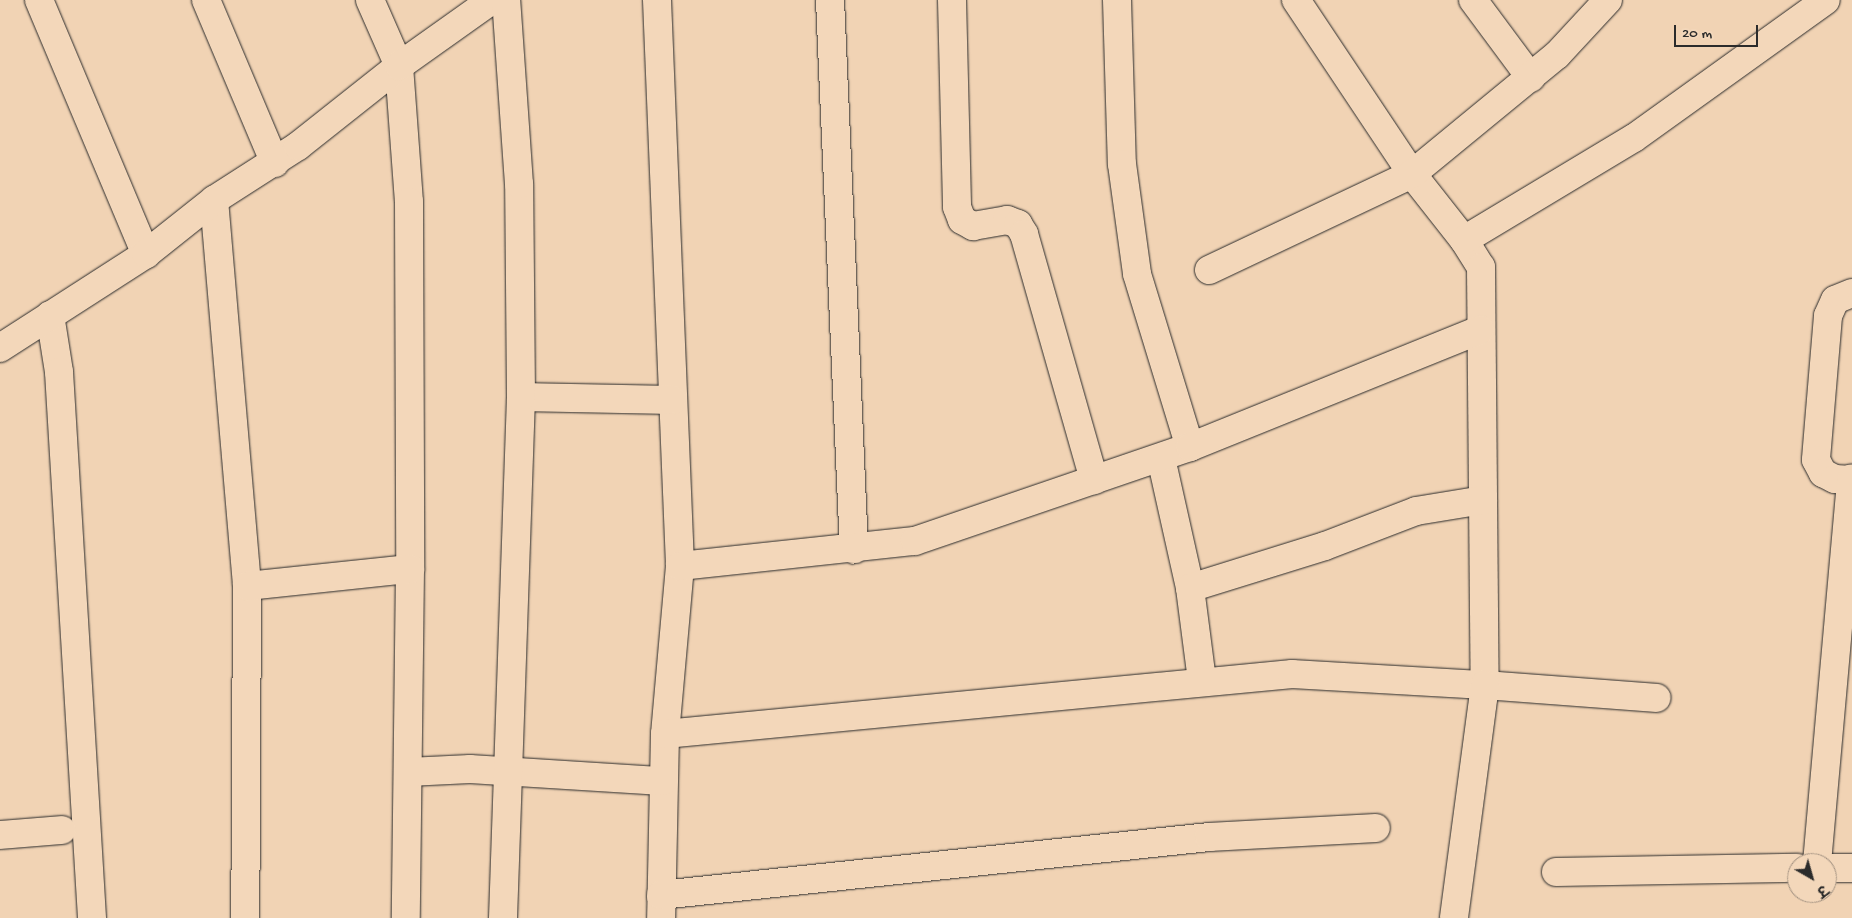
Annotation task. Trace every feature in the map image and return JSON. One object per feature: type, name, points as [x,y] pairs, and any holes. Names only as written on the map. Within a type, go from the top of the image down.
[{"type":"street","points":[[38,0],[146,254]]},
{"type":"street","points":[[206,0],[275,163]]},
{"type":"street","points":[[370,0],[398,66],[409,202],[410,569],[406,918]]},
{"type":"street","points":[[0,348],[146,254],[214,200],[275,163],[398,66],[492,0]]},
{"type":"street","points":[[503,918],[510,772],[521,397],[519,184],[506,0]]},
{"type":"street","points":[[657,0],[680,566],[664,734],[661,906],[1209,837],[1376,828]]},
{"type":"street","points":[[830,0],[854,549]]},
{"type":"street","points":[[952,0],[957,207],[962,220],[973,226],[1007,220],[1018,224],[1024,234],[1094,480]]},
{"type":"street","points":[[1117,0],[1122,164],[1138,274],[1190,447]]},
{"type":"street","points":[[1296,0],[1412,174],[1464,240],[1481,267],[1480,330],[1485,684],[1454,918]]},
{"type":"street","points":[[1473,0],[1531,78]]},
{"type":"street","points":[[1209,270],[1412,174],[1531,78],[1608,0]]},
{"type":"street","points":[[1464,240],[1634,138],[1826,0]]},
{"type":"street","points":[[214,200],[247,586],[245,918]]},
{"type":"street","points":[[1817,853],[1851,480],[1835,479],[1823,473],[1816,460],[1828,316],[1835,300],[1852,293]]},
{"type":"street","points":[[50,315],[59,372],[92,918]]},
{"type":"street","points":[[680,566],[854,549],[915,541],[1161,458],[1480,330]]},
{"type":"street","points":[[521,397],[672,400]]},
{"type":"street","points":[[1161,458],[1190,588],[1202,680]]},
{"type":"street","points":[[1190,588],[1325,546],[1416,511],[1483,500]]},
{"type":"street","points":[[247,586],[410,569]]},
{"type":"street","points":[[664,734],[1202,680],[1292,674],[1485,684],[1657,698]]},
{"type":"street","points":[[408,772],[470,768],[664,781]]},
{"type":"street","points":[[0,835],[62,830]]},
{"type":"street","points":[[1556,872],[1787,868]]},
{"type":"street","points":[[1837,868],[1852,868]]}]
